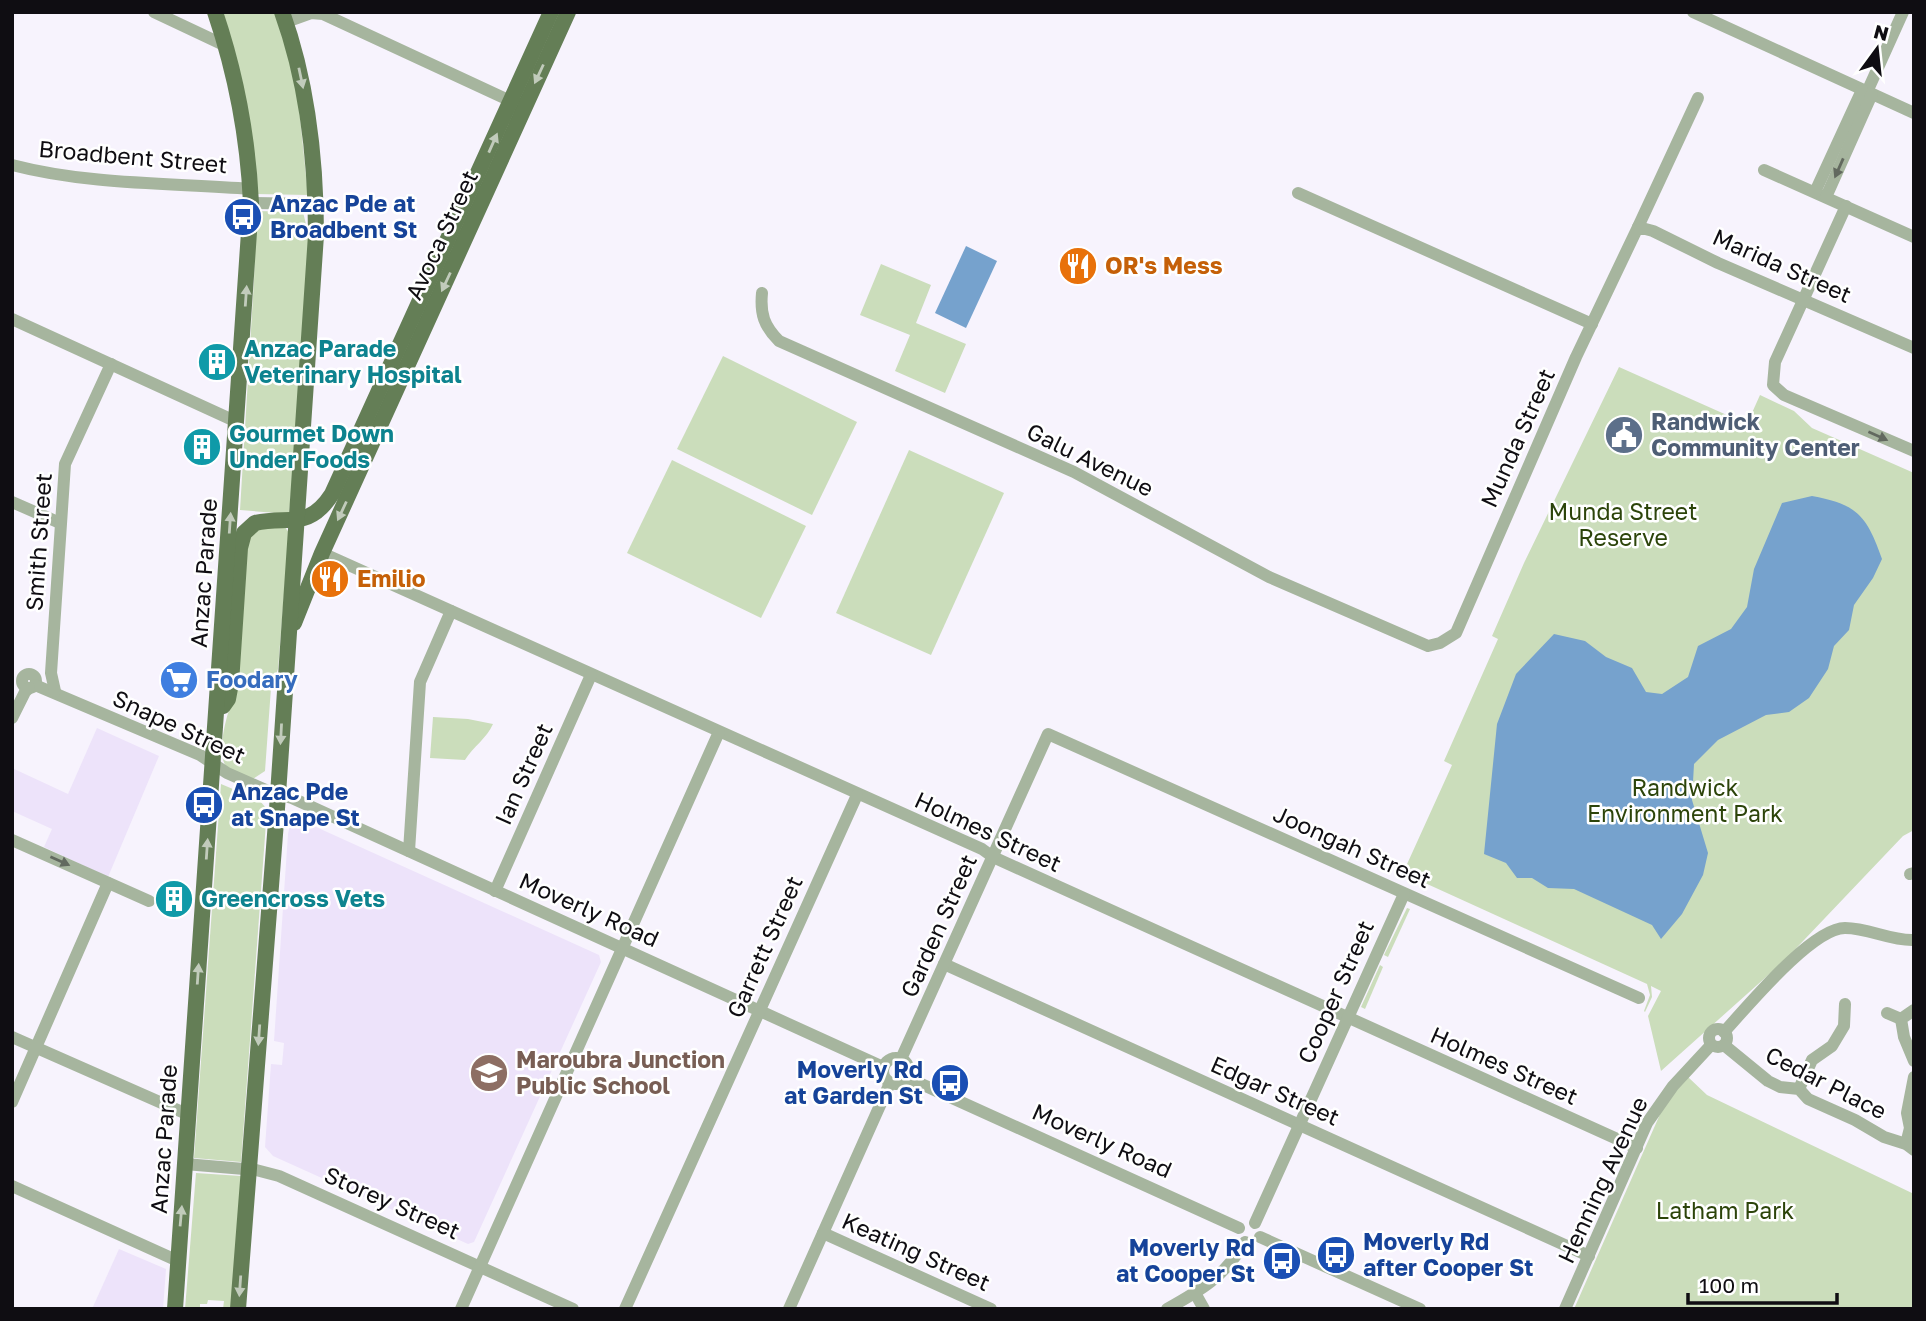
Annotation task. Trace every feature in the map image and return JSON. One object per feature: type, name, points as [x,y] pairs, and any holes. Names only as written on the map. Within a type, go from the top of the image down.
[{"type":"main road","name":"Anzac Parade","points":[[174,1309],[251,196],[243,123],[215,12]]},
{"type":"main road","name":"Avoca Street","points":[[518,104],[551,12]]},
{"type":"main road","name":"Avoca Street","points":[[285,673],[295,620],[403,357],[518,104],[568,12]]},
{"type":"main road","points":[[238,1309],[314,287],[316,204],[306,102],[284,17]]},
{"type":"main road","name":"Avoca Street","points":[[332,494],[403,357]]},
{"type":"main road","points":[[300,484],[309,500],[320,500],[332,494]]},
{"type":"main road","points":[[217,713],[228,699],[231,682],[240,548],[244,533],[255,523],[296,521],[317,512],[332,494]]},
{"type":"street","points":[[154,12],[224,44]]},
{"type":"street","points":[[1693,12],[1914,113]]},
{"type":"street","points":[[1821,195],[1903,12]]},
{"type":"street","points":[[284,17],[323,14],[518,104]]},
{"type":"street","name":"Munda Street","points":[[1428,646],[1440,643],[1456,633],[1592,324],[1698,98]]},
{"type":"street","name":"Broadbent Street","points":[[12,165],[56,174],[316,204]]},
{"type":"street","points":[[1764,170],[1914,237]]},
{"type":"street","points":[[1298,193],[1592,324]]},
{"type":"street","points":[[1846,206],[1775,362],[1773,385],[1784,395],[1914,451]]},
{"type":"street","name":"Marida Street","points":[[1637,230],[1653,231],[1718,263],[1914,348]]},
{"type":"street","name":"Galu Avenue","points":[[762,293],[762,319],[779,341],[1074,472],[1287,585],[1428,646]]},
{"type":"street","points":[[12,319],[237,422]]},
{"type":"street","name":"Smith Street","points":[[59,693],[51,673],[65,464],[111,364]]},
{"type":"street","points":[[12,502],[60,523]]},
{"type":"street","name":"Holmes Street","points":[[322,553],[982,849],[993,858],[1637,1148]]},
{"type":"street","points":[[409,851],[420,682],[451,611]]},
{"type":"street","name":"Ian Street","points":[[495,891],[592,675]]},
{"type":"street","points":[[12,718],[24,681]]},
{"type":"street","name":"Snape Street","points":[[24,681],[59,693],[200,755],[227,773],[278,794]]},
{"type":"street","points":[[461,1309],[719,732]]},
{"type":"street","name":"Garden Street","points":[[901,1059],[1048,734]]},
{"type":"street","name":"Joongah Street","points":[[1048,734],[1639,998]]},
{"type":"street","name":"Moverly Road","points":[[278,794],[292,798],[883,1067]]},
{"type":"street","name":"Garrett Street","points":[[625,1309],[857,795]]},
{"type":"street","points":[[12,839],[149,901]]},
{"type":"street","points":[[12,1102],[108,883]]},
{"type":"street","name":"Cooper Street","points":[[1255,1223],[1404,894]]},
{"type":"street","name":"Henning Avenue","points":[[1565,1309],[1647,1123],[1684,1073],[1720,1040],[1784,967],[1833,929],[1846,928],[1898,940],[1914,940]]},
{"type":"street","name":"Edgar Street","points":[[944,964],[1590,1256]]},
{"type":"street","points":[[1799,1089],[1812,1060],[1832,1045],[1844,1026],[1845,1004]]},
{"type":"street","points":[[1901,1019],[1914,1010]]},
{"type":"street","points":[[1887,1013],[1901,1019]]},
{"type":"street","points":[[1901,1019],[1904,1037],[1914,1061]]},
{"type":"street","points":[[12,1037],[189,1115]]},
{"type":"street","name":"Cedar Place","points":[[1720,1040],[1769,1081],[1780,1087],[1799,1089],[1808,1099],[1910,1147]]},
{"type":"street","points":[[891,1059],[901,1059],[908,1065],[908,1078],[898,1084],[890,1083],[884,1078],[883,1067],[891,1059]]},
{"type":"street","points":[[1910,1147],[1907,1113],[1914,1077]]},
{"type":"street","name":"Moverly Road","points":[[908,1078],[1239,1228]]},
{"type":"street","points":[[789,1309],[890,1083]]},
{"type":"street","name":"Storey Street","points":[[186,1164],[249,1169],[279,1175],[573,1309]]},
{"type":"street","points":[[12,1186],[178,1261]]},
{"type":"street","points":[[1246,1222],[1255,1223],[1260,1231],[1259,1237],[1252,1243],[1245,1242],[1239,1235],[1239,1228],[1246,1222]]},
{"type":"street","name":"Keating Street","points":[[823,1233],[991,1309]]},
{"type":"street","points":[[1259,1237],[1420,1309]]},
{"type":"street","points":[[1167,1309],[1223,1272],[1245,1242]]},
{"type":"street","points":[[1195,1293],[1204,1309]]},
{"type":"shaded area","points":[[97,728],[159,756],[108,877],[44,847],[52,829],[12,811],[12,768],[68,794]]},
{"type":"shaded area","points":[[296,821],[305,822],[599,955],[601,962],[474,1242],[468,1244],[273,1156],[265,1147],[271,1064],[282,1065],[284,1043],[274,1041],[288,834],[290,825]]},
{"type":"shaded area","points":[[119,1249],[166,1269],[163,1309],[92,1309]]},
{"type":"green space","points":[[217,12],[276,12],[297,88],[308,195],[255,194]]},
{"type":"green space","points":[[256,211],[303,212],[310,241],[302,382],[289,514],[240,510]]},
{"type":"green space","points":[[881,264],[931,285],[916,323],[966,344],[945,393],[895,371],[910,335],[860,315]]},
{"type":"green space","points":[[723,356],[857,422],[812,515],[677,449]]},
{"type":"green space","name":"Randwick Environment Park","points":[[1619,367],[1747,424],[1760,395],[1794,411],[1812,428],[1914,473],[1914,830],[1903,836],[1785,960],[1661,1071],[1648,1016],[1661,991],[1651,986],[1652,997],[1645,1012],[1650,995],[1647,984],[1403,873],[1452,765],[1444,761],[1498,639],[1492,636],[1524,563]]},
{"type":"green space","points":[[909,450],[1004,493],[931,655],[836,613]]},
{"type":"green space","points":[[672,460],[806,526],[761,618],[627,553]]},
{"type":"green space","points":[[264,526],[285,527],[289,533],[278,669],[271,688],[265,771],[253,779],[227,767],[222,745],[232,701],[248,536]]},
{"type":"green space","points":[[433,717],[493,724],[465,760],[430,758]]},
{"type":"green space","points":[[221,784],[259,800],[267,809],[241,1162],[194,1158]]},
{"type":"green space","points":[[1407,908],[1410,909],[1388,957],[1384,955]]},
{"type":"green space","points":[[1380,965],[1383,967],[1365,1009],[1361,1007]]},
{"type":"green space","name":"Latham Park","points":[[1688,1077],[1707,1095],[1914,1194],[1914,1309],[1574,1309],[1661,1112]]},
{"type":"green space","points":[[196,1173],[241,1176],[231,1309],[223,1309],[224,1301],[208,1300],[207,1304],[200,1304],[200,1309],[185,1309]]},
{"type":"water","points":[[966,246],[997,261],[966,328],[935,313]]},
{"type":"water","points":[[1812,496],[1840,503],[1858,514],[1871,532],[1882,559],[1873,578],[1854,605],[1849,630],[1834,646],[1828,669],[1809,698],[1789,712],[1766,715],[1718,740],[1694,764],[1692,800],[1708,853],[1703,875],[1682,914],[1661,939],[1652,925],[1574,889],[1548,888],[1532,878],[1517,878],[1506,863],[1484,854],[1497,724],[1516,674],[1554,634],[1585,641],[1606,657],[1632,668],[1646,692],[1662,694],[1688,677],[1698,646],[1731,629],[1747,607],[1754,569],[1782,503]]},
{"type":"place","name":"Anzac Pde at Broadbent St","points":[[243,217]]},
{"type":"place","name":"OR's Mess","points":[[1078,266]]},
{"type":"place","name":"Anzac Parade Veterinary Hospital","points":[[217,362]]},
{"type":"place","name":"Randwick Community Center","points":[[1624,435]]},
{"type":"place","name":"Gourmet Down Under Foods","points":[[202,447]]},
{"type":"place","name":"Emilio","points":[[330,579]]},
{"type":"place","name":"Foodary","points":[[179,680]]},
{"type":"place","name":"Anzac Pde at Snape St","points":[[204,805]]},
{"type":"place","name":"Greencross Vets","points":[[174,899]]},
{"type":"place","name":"Maroubra Junction Public School","points":[[489,1073]]},
{"type":"place","name":"Moverly Rd at Garden St","points":[[950,1083]]},
{"type":"place","name":"Moverly Rd after Cooper St","points":[[1336,1255]]},
{"type":"place","name":"Moverly Rd at Cooper St","points":[[1282,1261]]},
{"type":"park label","name":"Munda Street Reserve","points":[[1623,525]]}]
